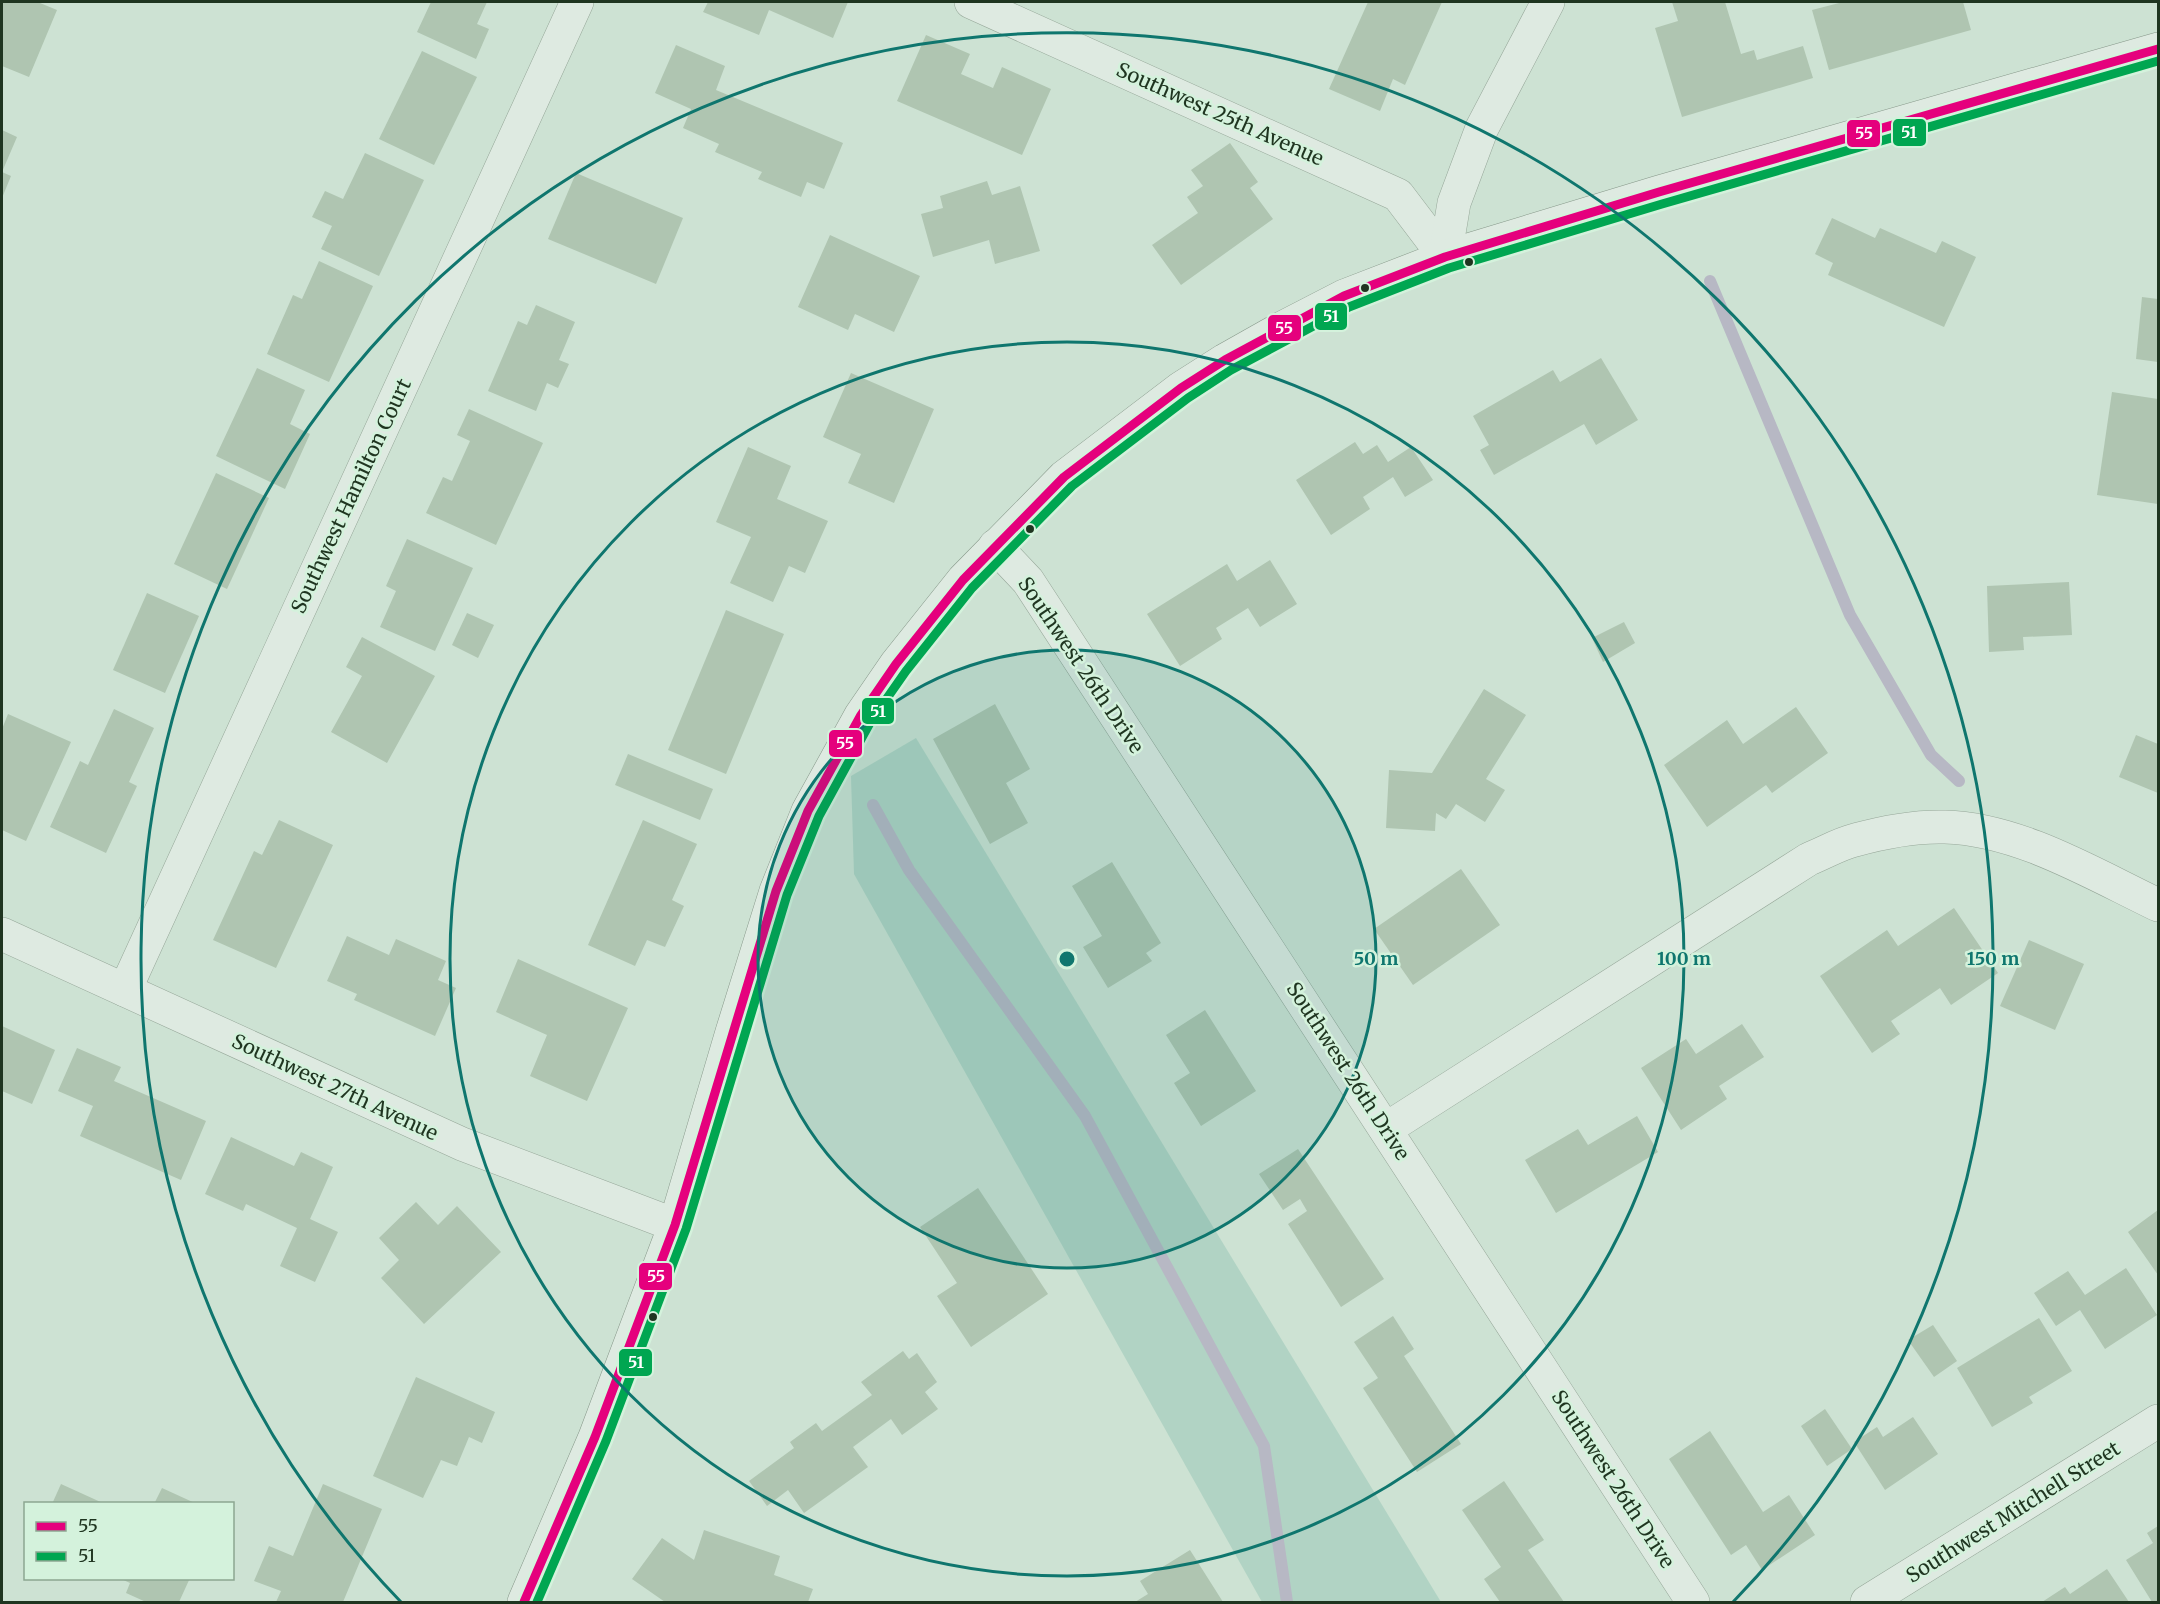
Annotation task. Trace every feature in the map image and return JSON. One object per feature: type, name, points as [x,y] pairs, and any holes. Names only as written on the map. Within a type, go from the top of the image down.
[{"type":"street","name":"Southwest Hamilton Court","points":[[124,990],[577,2]]},
{"type":"street","name":"Southwest 25th Avenue","points":[[971,2],[1398,195],[1446,257]]},
{"type":"street","points":[[1446,257],[1454,203],[1482,128],[1548,2]]},
{"type":"street","points":[[524,1602],[596,1437],[675,1225],[776,891],[808,811],[861,715],[896,664],[963,580],[1064,477],[1181,388],[1216,365],[1344,296],[1446,257],[1659,192],[2158,49]]},
{"type":"street","name":"Southwest 26th Drive","points":[[994,546],[1028,581],[1693,1602]]},
{"type":"street","points":[[1386,1129],[1809,859],[1852,840],[1898,830],[1946,827],[1993,834],[2038,848],[2158,905]]},
{"type":"street","name":"Southwest 27th Avenue","points":[[2,934],[462,1144],[675,1225]]},
{"type":"street","name":"Southwest Mitchell Street","points":[[1867,1602],[2158,1421]]},
{"type":"green space","points":[[916,738],[1441,1602],[1262,1602],[854,874],[851,776]]},
{"type":"building","points":[[2,2],[41,2],[57,10],[29,77],[2,66]]},
{"type":"building","points":[[431,2],[487,2],[477,24],[489,29],[476,59],[417,32]]},
{"type":"building","points":[[708,2],[848,2],[833,38],[769,10],[759,35],[703,12]]},
{"type":"building","points":[[1368,2],[1442,2],[1405,85],[1393,79],[1380,111],[1329,89]]},
{"type":"building","points":[[1672,2],[1725,2],[1741,54],[1754,50],[1757,60],[1803,46],[1813,78],[1682,117],[1655,28],[1678,21]]},
{"type":"building","points":[[1843,2],[1963,2],[1971,30],[1829,70],[1812,10]]},
{"type":"building","points":[[926,35],[970,54],[961,74],[993,88],[1002,67],[1051,89],[1022,155],[897,101]]},
{"type":"building","points":[[676,45],[725,66],[716,90],[843,143],[824,189],[807,182],[801,197],[758,179],[762,172],[715,152],[719,144],[683,128],[691,109],[655,93]]},
{"type":"building","points":[[422,51],[477,77],[434,165],[379,139]]},
{"type":"building","points":[[2,130],[17,137],[2,172]]},
{"type":"building","points":[[1230,143],[1258,182],[1250,188],[1273,219],[1181,285],[1152,245],[1198,213],[1187,197],[1203,186],[1191,170]]},
{"type":"building","points":[[365,153],[424,180],[379,276],[321,249],[332,226],[312,217],[325,191],[343,199]]},
{"type":"building","points":[[2,172],[11,176],[2,198]]},
{"type":"building","points":[[576,173],[683,218],[656,284],[548,239]]},
{"type":"building","points":[[987,181],[992,195],[1020,186],[1040,251],[995,264],[989,240],[933,257],[921,214],[943,208],[940,196]]},
{"type":"building","points":[[1832,218],[1875,238],[1880,228],[1936,253],[1942,241],[1976,257],[1944,327],[1828,275],[1833,263],[1815,254]]},
{"type":"building","points":[[830,235],[920,276],[894,332],[855,314],[848,330],[798,307]]},
{"type":"building","points":[[319,261],[373,286],[329,382],[267,354],[293,295],[302,299]]},
{"type":"building","points":[[2142,297],[2158,299],[2158,362],[2136,359]]},
{"type":"building","points":[[536,305],[575,322],[559,360],[569,364],[558,388],[547,383],[536,411],[488,391],[518,321],[527,325]]},
{"type":"building","points":[[1601,358],[1638,420],[1596,445],[1584,424],[1494,475],[1480,450],[1489,445],[1473,416],[1553,370],[1560,382]]},
{"type":"building","points":[[257,368],[305,390],[290,424],[310,434],[285,489],[216,456]]},
{"type":"building","points":[[851,373],[934,409],[894,503],[848,483],[861,454],[823,437]]},
{"type":"building","points":[[2112,392],[2158,399],[2158,504],[2097,495]]},
{"type":"building","points":[[469,409],[543,443],[496,545],[426,513],[443,477],[452,481],[470,441],[457,435]]},
{"type":"building","points":[[1355,442],[1363,454],[1377,445],[1388,462],[1411,447],[1433,480],[1405,497],[1393,477],[1363,497],[1370,509],[1331,535],[1296,480]]},
{"type":"building","points":[[748,447],[791,466],[777,499],[828,521],[805,573],[789,566],[773,602],[730,583],[751,537],[716,522]]},
{"type":"building","points":[[216,473],[269,498],[227,589],[174,564]]},
{"type":"building","points":[[407,539],[473,568],[435,651],[380,627],[396,591],[386,586]]},
{"type":"building","points":[[1270,560],[1297,604],[1260,627],[1248,608],[1216,628],[1222,639],[1180,666],[1147,614],[1227,564],[1237,581]]},
{"type":"building","points":[[2069,582],[2072,635],[2023,637],[2024,650],[1989,652],[1987,586]]},
{"type":"building","points":[[147,593],[199,616],[165,693],[113,670]]},
{"type":"building","points":[[726,610],[784,634],[726,774],[668,750]]},
{"type":"building","points":[[467,613],[494,625],[478,658],[452,645]]},
{"type":"building","points":[[1624,622],[1635,643],[1603,662],[1592,638]]},
{"type":"building","points":[[362,637],[435,676],[387,763],[331,732],[362,676],[346,667]]},
{"type":"building","points":[[1484,689],[1526,715],[1486,779],[1505,790],[1485,822],[1456,804],[1446,819],[1436,813],[1435,831],[1386,828],[1389,770],[1432,773]]},
{"type":"building","points":[[995,704],[1030,769],[1006,783],[1028,823],[990,844],[933,739]]},
{"type":"building","points":[[1796,707],[1828,753],[1772,793],[1766,785],[1707,827],[1664,765],[1727,720],[1743,744]]},
{"type":"building","points":[[114,709],[154,728],[129,782],[137,786],[106,853],[50,827],[80,761],[88,765]]},
{"type":"building","points":[[8,714],[71,742],[26,841],[2,830],[2,729]]},
{"type":"building","points":[[2136,735],[2158,744],[2158,793],[2119,777]]},
{"type":"building","points":[[628,754],[713,789],[700,820],[615,785]]},
{"type":"building","points":[[279,820],[333,845],[276,968],[213,940],[254,851],[262,855]]},
{"type":"building","points":[[643,820],[697,844],[672,900],[684,906],[665,947],[647,940],[635,966],[588,945]]},
{"type":"building","points":[[1112,862],[1161,943],[1146,953],[1152,961],[1108,988],[1083,947],[1102,936],[1072,886]]},
{"type":"building","points":[[1461,869],[1500,925],[1413,985],[1374,929]]},
{"type":"building","points":[[1954,908],[1998,973],[1951,1005],[1940,988],[1891,1021],[1900,1034],[1872,1053],[1820,976],[1887,930],[1898,946]]},
{"type":"building","points":[[347,936],[389,955],[396,939],[446,961],[438,980],[456,988],[435,1036],[354,1000],[357,994],[327,981]]},
{"type":"building","points":[[2029,940],[2084,964],[2055,1030],[2000,1006]]},
{"type":"building","points":[[518,959],[628,1008],[587,1101],[530,1076],[547,1035],[496,1012]]},
{"type":"building","points":[[1205,1010],[1256,1091],[1201,1126],[1174,1083],[1190,1073],[1166,1035]]},
{"type":"building","points":[[1742,1024],[1764,1057],[1719,1086],[1727,1099],[1681,1130],[1641,1068],[1686,1039],[1696,1054]]},
{"type":"building","points":[[2,1026],[55,1050],[32,1104],[2,1091]]},
{"type":"building","points":[[77,1048],[121,1067],[114,1081],[206,1121],[181,1180],[80,1136],[93,1106],[58,1091]]},
{"type":"building","points":[[1637,1116],[1658,1152],[1556,1213],[1525,1160],[1578,1129],[1588,1145]]},
{"type":"building","points":[[231,1137],[294,1166],[301,1152],[333,1167],[310,1219],[338,1232],[315,1282],[280,1266],[297,1228],[246,1204],[243,1211],[205,1194]]},
{"type":"building","points":[[1298,1149],[1384,1279],[1341,1307],[1288,1224],[1307,1211],[1300,1199],[1283,1210],[1259,1174]]},
{"type":"building","points":[[978,1188],[1048,1294],[971,1347],[937,1296],[957,1283],[920,1227]]},
{"type":"building","points":[[416,1202],[438,1225],[457,1206],[501,1252],[424,1324],[381,1278],[399,1260],[379,1238]]},
{"type":"building","points":[[2158,1210],[2158,1275],[2128,1232]]},
{"type":"building","points":[[2126,1268],[2157,1315],[2105,1349],[2080,1310],[2056,1326],[2034,1293],[2068,1271],[2085,1295]]},
{"type":"building","points":[[1393,1316],[1414,1349],[1404,1356],[1461,1444],[1417,1472],[1363,1388],[1378,1378],[1354,1342]]},
{"type":"building","points":[[2039,1318],[2072,1371],[2029,1397],[2033,1403],[1992,1427],[1957,1368]]},
{"type":"building","points":[[1933,1325],[1957,1361],[1934,1377],[1908,1340]]},
{"type":"building","points":[[903,1351],[909,1359],[917,1353],[937,1382],[925,1392],[938,1409],[902,1435],[891,1419],[853,1447],[868,1467],[804,1513],[788,1490],[767,1506],[749,1481],[794,1448],[790,1442],[816,1423],[822,1431],[872,1395],[861,1382]]},
{"type":"building","points":[[416,1377],[495,1412],[482,1443],[469,1437],[457,1466],[441,1460],[423,1498],[373,1476]]},
{"type":"building","points":[[1825,1409],[1852,1449],[1827,1466],[1801,1426]]},
{"type":"building","points":[[1913,1417],[1938,1454],[1885,1490],[1854,1442],[1877,1427],[1883,1437]]},
{"type":"building","points":[[1710,1431],[1763,1512],[1789,1495],[1815,1535],[1762,1570],[1746,1545],[1731,1555],[1669,1459]]},
{"type":"building","points":[[1504,1481],[1544,1540],[1528,1550],[1564,1602],[1500,1602],[1484,1579],[1501,1567],[1462,1510]]},
{"type":"building","points":[[61,1484],[101,1502],[53,1502]]},
{"type":"building","points":[[323,1484],[382,1509],[343,1602],[276,1602],[281,1591],[254,1581],[269,1546],[293,1556]]},
{"type":"building","points":[[162,1488],[193,1502],[155,1502]]},
{"type":"building","points":[[2158,1526],[2158,1602],[2152,1602],[2126,1560],[2153,1543],[2147,1533]]},
{"type":"building","points":[[704,1530],[780,1556],[774,1575],[813,1589],[808,1602],[665,1602],[632,1579],[662,1538],[694,1560]]},
{"type":"building","points":[[1190,1550],[1223,1602],[1135,1602],[1148,1594],[1140,1581]]},
{"type":"building","points":[[2107,1569],[2129,1602],[2042,1602],[2065,1587],[2070,1594]]},
{"type":"building","points":[[123,1580],[189,1580],[179,1602],[146,1602],[126,1593],[130,1583]]},
{"type":"waterway","points":[[1710,281],[1850,615],[1931,755],[1959,781]]},
{"type":"waterway","points":[[873,805],[909,870],[1085,1116],[1264,1446],[1287,1602]]},
{"type":"transit line","name":"55","points":[[524,1602],[595,1437],[675,1225],[776,891],[808,811],[861,715],[896,664],[963,580],[1064,477],[1181,388],[1225,360],[1344,296],[1445,257],[1659,192],[2158,49]]},
{"type":"transit line","name":"51","points":[[537,1602],[606,1441],[686,1229],[787,895],[819,816],[871,721],[906,671],[972,588],[1072,486],[1188,398],[1231,370],[1349,307],[1449,268],[2158,61]]}]
